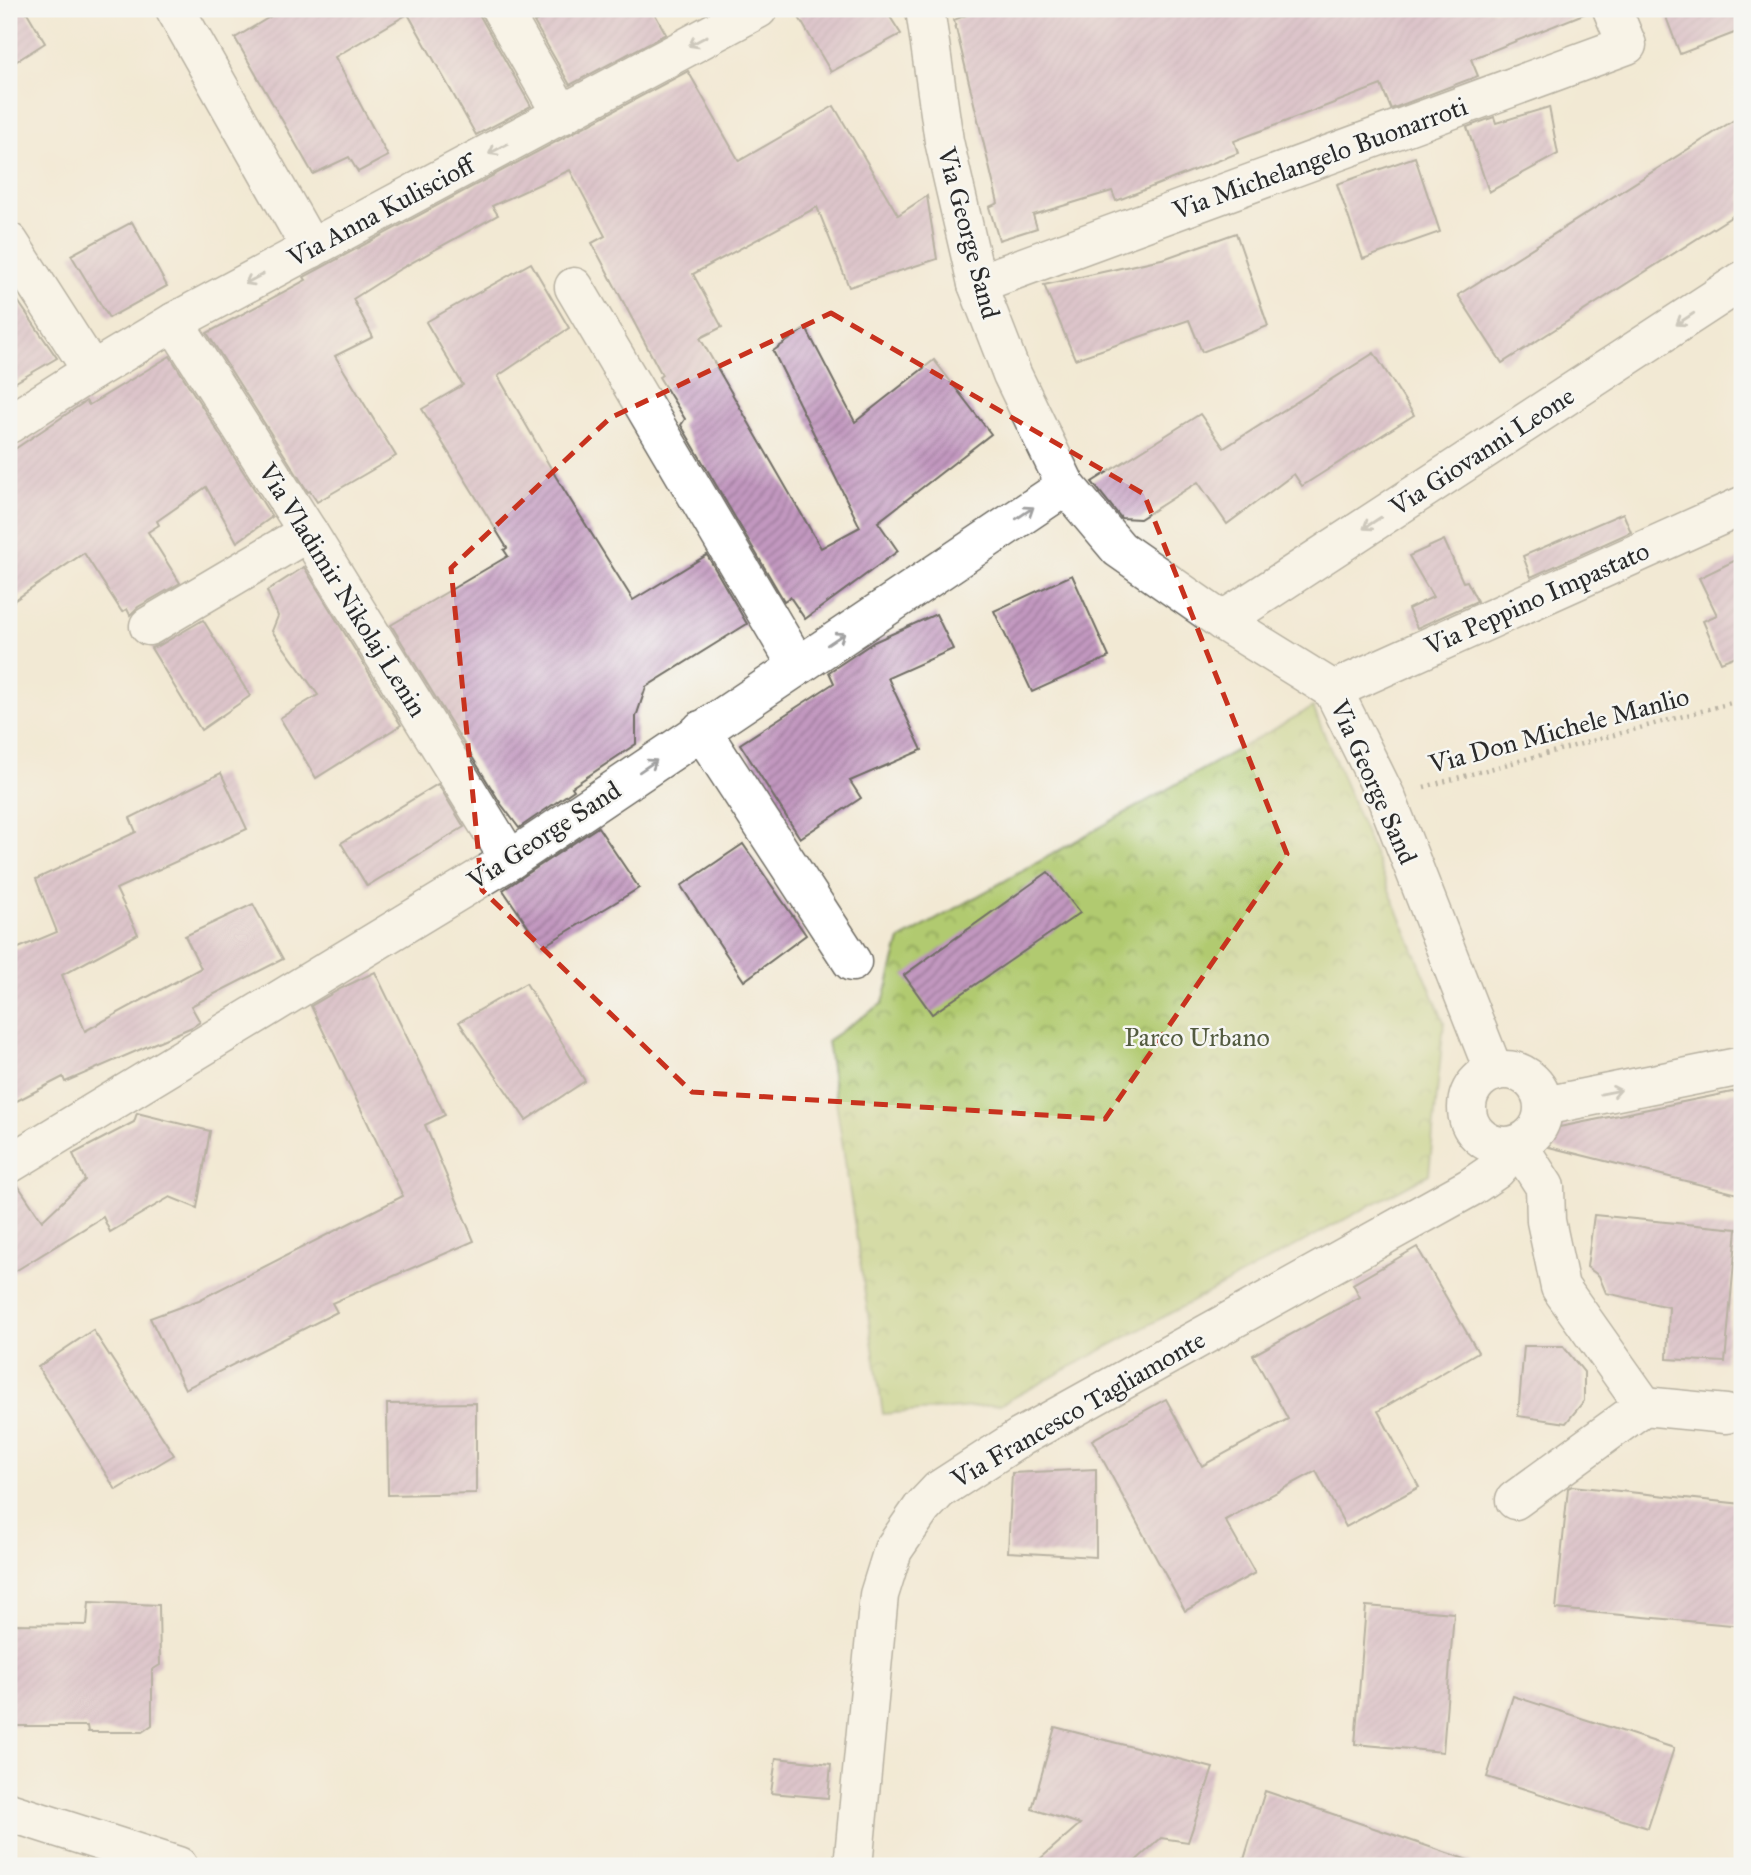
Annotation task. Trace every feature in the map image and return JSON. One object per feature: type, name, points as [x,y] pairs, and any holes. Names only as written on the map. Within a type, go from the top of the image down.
[{"type":"street","points":[[175,9],[311,249]]},
{"type":"street","points":[[501,9],[562,115]]},
{"type":"street","name":"Via Anna Kuliscioff","points":[[9,424],[174,322],[758,9]]},
{"type":"street","name":"Via George Sand","points":[[925,9],[944,141],[976,284],[1012,374],[1066,486],[1119,549],[1222,621],[1333,690],[1386,797],[1494,1072]]},
{"type":"street","name":"Via Michelangelo Buonarroti","points":[[976,284],[1627,45],[1612,9]]},
{"type":"street","points":[[9,242],[92,371]]},
{"type":"street","name":"Via Giovanni Leone","points":[[1222,621],[1742,281]]},
{"type":"street","points":[[574,287],[797,665]]},
{"type":"street","name":"Via Vladimir Nikolaj Lenin","points":[[174,322],[308,532],[510,860]]},
{"type":"street","name":"Via George Sand","points":[[9,1164],[510,860],[1066,486]]},
{"type":"street","name":"Via Peppino Impastato","points":[[1333,690],[1742,506]]},
{"type":"street","points":[[149,626],[308,532]]},
{"type":"street","points":[[701,730],[852,962]]},
{"type":"street","points":[[1544,1106],[1742,1066]]},
{"type":"street","points":[[1512,1070],[1534,1082],[1541,1093],[1544,1106],[1538,1130],[1518,1145],[1505,1147],[1492,1145],[1472,1129],[1467,1104],[1477,1082],[1494,1072],[1512,1070]]},
{"type":"street","points":[[1518,1145],[1545,1187],[1546,1222],[1560,1287],[1643,1406]]},
{"type":"street","name":"Via Francesco Tagliamonte","points":[[853,1866],[879,1595],[892,1549],[922,1508],[939,1490],[1021,1437],[1471,1187],[1496,1170],[1518,1145]]},
{"type":"street","points":[[1515,1500],[1643,1406],[1726,1414]]},
{"type":"street","points":[[9,1812],[178,1866]]},
{"type":"path","name":"Via Don Michele Manlio","points":[[1386,797],[1742,700]]},
{"type":"highlighted area","points":[[831,313],[1144,494],[1287,854],[1105,1119],[692,1092],[482,890],[451,568],[610,418]]},
{"type":"green space","name":"Parco Urbano","points":[[1313,707],[1444,1022],[1429,1174],[1000,1405],[883,1414],[827,1041],[883,1003],[900,940]]},
{"type":"building","points":[[9,9],[25,9],[45,43],[9,66]]},
{"type":"building","points":[[283,9],[476,9],[531,106],[476,135],[408,14],[335,57],[388,156],[358,172],[349,157],[313,174],[235,38]]},
{"type":"building","points":[[558,9],[652,9],[666,34],[570,85],[534,22]]},
{"type":"building","points":[[794,9],[885,9],[901,34],[831,72]]},
{"type":"building","points":[[981,9],[1591,11],[1471,59],[1478,76],[1391,109],[1381,85],[1234,141],[1238,153],[1116,201],[1112,191],[1033,215],[1037,228],[999,240],[989,207],[998,203],[954,20]]},
{"type":"building","points":[[1663,9],[1742,9],[1742,30],[1680,54]]},
{"type":"building","points":[[688,71],[739,161],[834,106],[898,215],[927,196],[937,259],[849,287],[817,207],[693,274],[722,327],[700,338],[821,548],[860,527],[773,351],[806,328],[855,422],[934,360],[991,434],[878,522],[898,551],[805,619],[790,597],[784,601],[681,425],[685,419],[659,377],[662,375],[592,243],[605,236],[570,170],[492,206],[498,215],[400,269],[353,299],[373,337],[335,356],[396,456],[317,502],[207,333],[306,280],[304,277]]},
{"type":"building","points":[[1549,107],[1558,154],[1489,192],[1467,127],[1494,117],[1496,123]]},
{"type":"building","points":[[1742,115],[1742,210],[1502,363],[1458,295]]},
{"type":"building","points":[[1415,157],[1440,232],[1363,259],[1337,184]]},
{"type":"building","points":[[132,222],[167,286],[109,318],[71,255]]},
{"type":"building","points":[[1236,233],[1268,326],[1202,352],[1189,320],[1075,359],[1044,285],[1166,258]]},
{"type":"building","points":[[531,263],[569,328],[498,376],[556,477],[633,600],[707,555],[747,624],[646,687],[636,717],[636,744],[572,787],[574,790],[519,828],[501,804],[391,625],[508,556],[504,550],[507,548],[422,409],[463,385],[426,322]]},
{"type":"building","points":[[9,288],[57,358],[9,386]]},
{"type":"building","points":[[1374,353],[1414,415],[1302,486],[1294,474],[1227,524],[1198,482],[1140,519],[1121,518],[1092,482],[1200,414],[1224,448]]},
{"type":"building","points":[[170,356],[272,517],[237,542],[206,487],[157,521],[159,525],[148,532],[180,583],[138,607],[130,615],[127,609],[122,612],[84,553],[9,604],[9,453],[86,401],[89,405]]},
{"type":"building","points":[[1623,513],[1631,532],[1531,577],[1523,556]]},
{"type":"building","points":[[1444,540],[1463,582],[1467,581],[1477,601],[1417,628],[1408,609],[1433,597],[1409,556]]},
{"type":"building","points":[[1742,557],[1742,669],[1736,656],[1721,662],[1703,621],[1717,615],[1699,578]]},
{"type":"building","points":[[304,567],[401,725],[316,778],[280,718],[318,695],[272,631],[278,616],[267,591]]},
{"type":"building","points":[[1072,575],[1109,657],[1032,692],[994,611]]},
{"type":"building","points":[[936,614],[953,649],[888,678],[922,750],[850,781],[861,798],[800,838],[740,744],[834,683],[829,672],[874,642]]},
{"type":"building","points":[[203,620],[250,696],[201,730],[151,648]]},
{"type":"building","points":[[221,773],[247,829],[116,889],[138,934],[62,975],[85,1031],[201,968],[185,936],[253,904],[283,959],[191,1006],[200,1022],[192,1027],[65,1082],[63,1077],[9,1105],[9,952],[57,932],[36,879],[136,832],[130,818]]},
{"type":"building","points":[[438,784],[464,827],[367,886],[341,843]]},
{"type":"building","points":[[598,827],[639,888],[542,947],[503,890]]},
{"type":"building","points":[[743,844],[806,935],[744,981],[681,886]]},
{"type":"building","points":[[1048,872],[1080,913],[932,1014],[904,975]]},
{"type":"building","points":[[375,972],[445,1115],[425,1125],[474,1241],[332,1303],[337,1312],[185,1389],[150,1318],[199,1300],[403,1196],[311,1006]]},
{"type":"building","points":[[526,983],[585,1081],[526,1120],[459,1022]]},
{"type":"building","points":[[1742,1090],[1742,1195],[1545,1146],[1535,1132]]},
{"type":"building","points":[[137,1113],[210,1131],[197,1208],[170,1197],[110,1232],[103,1217],[9,1275],[9,1186],[17,1184],[42,1221],[85,1180],[73,1154],[134,1122]]},
{"type":"building","points":[[1594,1215],[1737,1229],[1725,1362],[1667,1359],[1669,1307],[1606,1293],[1599,1276],[1587,1267]]},
{"type":"building","points":[[1417,1247],[1478,1352],[1378,1411],[1419,1487],[1346,1527],[1316,1471],[1225,1520],[1255,1573],[1185,1611],[1092,1440],[1166,1399],[1202,1466],[1288,1419],[1253,1355],[1360,1297],[1353,1284]]},
{"type":"building","points":[[93,1330],[174,1455],[116,1490],[38,1367]]},
{"type":"building","points":[[1524,1346],[1563,1346],[1584,1372],[1584,1401],[1566,1423],[1518,1416]]},
{"type":"building","points":[[476,1403],[476,1493],[388,1495],[387,1404]]},
{"type":"building","points":[[1096,1469],[1096,1557],[1008,1552],[1012,1473]]},
{"type":"building","points":[[1572,1486],[1742,1504],[1742,1626],[1556,1609],[1568,1488]]},
{"type":"building","points":[[89,1602],[159,1605],[160,1665],[152,1670],[152,1725],[142,1732],[88,1732],[87,1726],[9,1726],[9,1624],[87,1625]]},
{"type":"building","points":[[1366,1606],[1454,1613],[1443,1752],[1355,1744]]},
{"type":"building","points":[[1513,1696],[1674,1748],[1648,1828],[1487,1777]]},
{"type":"building","points":[[1055,1727],[1213,1768],[1188,1842],[1161,1838],[1130,1866],[1032,1866],[1080,1824],[1032,1809]]},
{"type":"building","points":[[776,1758],[831,1764],[828,1798],[771,1793]]},
{"type":"building","points":[[1265,1791],[1471,1861],[1471,1866],[1242,1866]]}]
